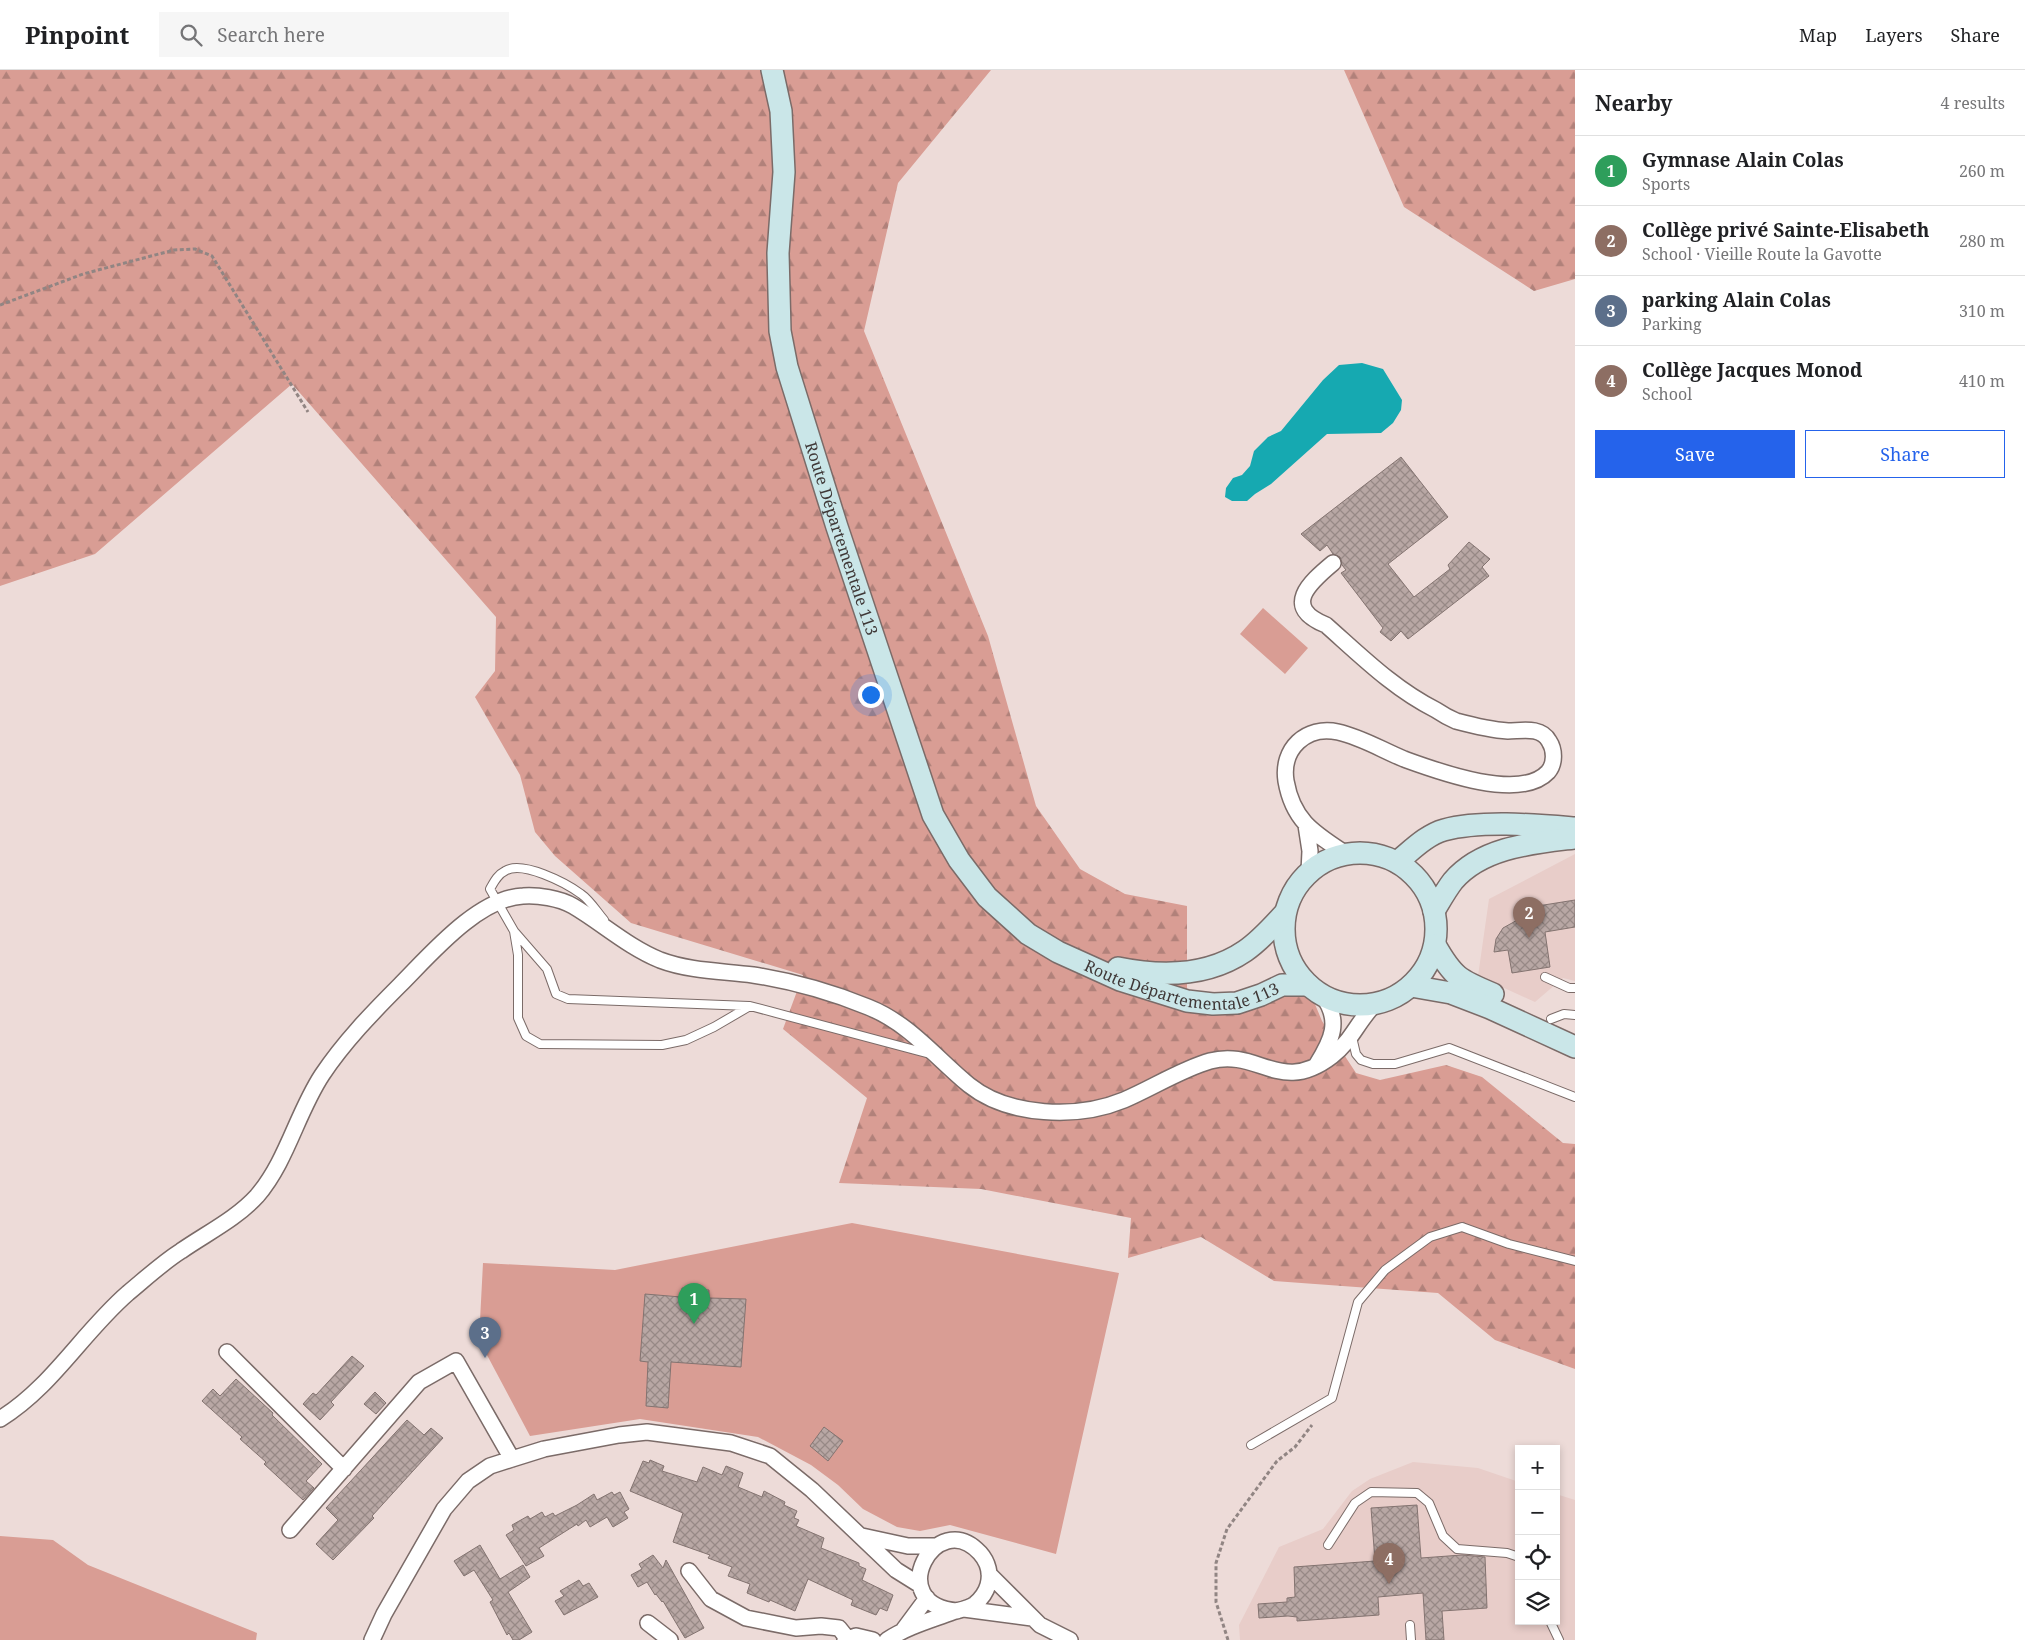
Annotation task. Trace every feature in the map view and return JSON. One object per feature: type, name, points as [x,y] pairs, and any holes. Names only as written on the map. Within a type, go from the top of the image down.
[{"type":"main road","name":"Route Départementale 113","points":[[772,70],[781,110],[784,172],[778,253],[780,331],[786,367],[933,815],[959,860],[987,897],[1028,934],[1058,952],[1120,980],[1187,1001],[1214,1004],[1237,1002],[1261,995],[1282,985],[1316,991]]},
{"type":"main road","points":[[1397,862],[1420,843],[1443,830],[1482,825],[1575,828]]},
{"type":"main road","points":[[1434,911],[1453,881],[1484,856],[1541,842],[1575,838]]},
{"type":"main road","points":[[1346,854],[1372,854],[1397,862],[1421,883],[1434,911],[1435,945],[1426,967],[1411,986],[1394,998],[1375,1004],[1358,1006],[1340,1003],[1316,991],[1295,970],[1287,952],[1283,933],[1285,914],[1293,891],[1309,872],[1326,861],[1346,854]]},
{"type":"main road","name":"Route Départementale 113","points":[[1058,952],[1102,965],[1138,972],[1179,974],[1198,972],[1246,951],[1263,937],[1285,914]]},
{"type":"main road","points":[[1435,945],[1448,968],[1467,984],[1575,1031]]},
{"type":"main road","points":[[1411,986],[1451,993],[1490,1008],[1575,1047]]},
{"type":"street","points":[[1333,563],[1311,581],[1303,596],[1305,608],[1314,620],[1326,625],[1412,698],[1456,720],[1508,731],[1524,729],[1540,732],[1549,740],[1553,753],[1552,767],[1541,779],[1519,785],[1489,784],[1404,758],[1343,733],[1336,731],[1314,732],[1299,741],[1286,757],[1285,775],[1288,796],[1296,813],[1306,825],[1346,854]]},
{"type":"street","points":[[1306,825],[1310,851],[1309,872]]},
{"type":"street","points":[[0,1419],[16,1409],[43,1386],[108,1310],[175,1254],[241,1212],[257,1196],[274,1174],[321,1076],[362,1024],[449,935],[479,913],[498,903],[519,896],[546,898],[570,904],[618,937],[642,951],[672,964],[782,980],[817,989],[873,1009],[910,1030],[972,1088],[996,1102],[1022,1110],[1085,1110],[1118,1102],[1213,1061],[1237,1059],[1286,1074],[1298,1073],[1332,1057],[1352,1037],[1359,1021],[1375,1004]]},
{"type":"street","points":[[1316,991],[1331,1006],[1333,1015],[1333,1026],[1326,1050],[1316,1066]]},
{"type":"street","points":[[227,1352],[344,1469]]},
{"type":"street","points":[[290,1530],[418,1382],[456,1361],[512,1459]]},
{"type":"street","points":[[372,1640],[384,1614],[444,1509],[468,1481],[490,1466],[544,1449],[618,1435],[647,1432],[731,1443],[770,1456],[812,1490],[896,1570],[924,1592],[935,1605],[946,1610],[961,1610],[1036,1622]]},
{"type":"street","points":[[861,1535],[882,1542],[908,1546],[936,1546]]},
{"type":"street","points":[[887,1640],[904,1629],[961,1610],[974,1604],[983,1596],[988,1586],[989,1574],[987,1564],[975,1548],[956,1541],[946,1542],[936,1546],[927,1554],[919,1574],[924,1592],[904,1629]]},
{"type":"street","points":[[689,1571],[711,1599],[746,1618],[796,1628],[821,1626],[839,1628],[846,1639],[856,1636],[872,1640]]},
{"type":"street","points":[[989,1574],[1036,1622],[1070,1640]]},
{"type":"street","points":[[1036,1622],[1036,1640]]},
{"type":"street","points":[[648,1623],[670,1640]]},
{"type":"lane","points":[[618,937],[582,894],[545,874],[526,869],[506,870],[495,879],[490,889],[514,932],[546,969],[556,994],[568,999],[750,1006],[938,1056]]},
{"type":"lane","points":[[514,932],[518,955],[518,1018],[526,1036],[540,1044],[662,1045],[686,1040],[714,1027],[750,1006]]},
{"type":"lane","points":[[1545,977],[1569,988],[1575,988]]},
{"type":"lane","points":[[1551,1019],[1564,1014],[1575,1015]]},
{"type":"lane","points":[[1352,1037],[1356,1054],[1362,1060],[1373,1064],[1395,1064],[1449,1048],[1575,1097]]},
{"type":"lane","points":[[1251,1445],[1332,1398],[1358,1302],[1385,1270],[1430,1237],[1462,1226],[1509,1244],[1575,1261]]},
{"type":"lane","points":[[1328,1545],[1355,1503],[1371,1492],[1417,1493],[1430,1503],[1443,1536],[1457,1549],[1508,1553],[1515,1556]]},
{"type":"lane","points":[[1410,1625],[1411,1640]]},
{"type":"lane","points":[[1552,1625],[1559,1640]]},
{"type":"path","points":[[0,305],[83,274],[174,250],[196,249],[212,256],[308,412]]},
{"type":"path","points":[[1228,1640],[1216,1602],[1216,1563],[1227,1529],[1277,1461],[1295,1447],[1332,1398]]},
{"type":"shaded area","points":[[1575,854],[1575,981],[1563,978],[1535,1002],[1478,976],[1489,899]]},
{"type":"shaded area","points":[[1413,1462],[1478,1468],[1515,1481],[1515,1625],[1560,1625],[1560,1495],[1575,1500],[1575,1640],[1240,1640],[1239,1625],[1279,1547],[1323,1529],[1352,1491],[1370,1479]]},
{"type":"green space","points":[[0,70],[991,70],[898,183],[864,331],[988,636],[1036,806],[1080,869],[1125,894],[1187,906],[1187,1005],[1282,992],[1312,997],[1322,1021],[1356,1073],[1380,1080],[1446,1065],[1482,1077],[1563,1143],[1575,1144],[1575,1369],[1495,1340],[1438,1293],[1274,1281],[1201,1237],[1128,1258],[1131,1218],[981,1189],[839,1183],[867,1098],[783,1029],[803,975],[631,923],[555,856],[535,832],[520,775],[475,697],[495,671],[496,617],[292,384],[95,554],[0,586]]},
{"type":"green space","points":[[1344,70],[1575,70],[1575,279],[1534,291],[1404,207]]},
{"type":"green space","points":[[1263,608],[1308,648],[1285,674],[1240,634]]},
{"type":"green space","points":[[852,1223],[1119,1273],[1056,1554],[950,1525],[920,1531],[897,1527],[863,1509],[838,1485],[811,1465],[758,1437],[640,1419],[530,1436],[479,1340],[483,1263],[615,1270]]},
{"type":"green space","points":[[0,1536],[53,1540],[88,1565],[257,1633],[256,1640],[0,1640]]},
{"type":"water","points":[[1362,363],[1383,369],[1402,400],[1401,410],[1393,423],[1381,433],[1327,434],[1271,484],[1247,501],[1232,501],[1225,497],[1226,488],[1233,478],[1242,475],[1250,466],[1254,451],[1268,437],[1281,431],[1323,380],[1339,365]]},
{"type":"building","points":[[1401,457],[1448,517],[1388,564],[1414,597],[1450,569],[1448,565],[1469,542],[1490,559],[1482,567],[1489,576],[1408,639],[1401,631],[1391,641],[1380,632],[1383,628],[1341,573],[1346,570],[1342,565],[1340,557],[1333,554],[1327,545],[1320,551],[1301,534]]},
{"type":"building","points":[[1575,900],[1575,927],[1545,932],[1550,967],[1512,973],[1508,950],[1494,952],[1496,939],[1503,928],[1521,918],[1519,909]]},
{"type":"building","points":[[682,1288],[709,1290],[709,1298],[746,1299],[741,1367],[671,1362],[668,1408],[646,1406],[648,1362],[640,1361],[645,1294],[681,1297]]},
{"type":"building","points":[[352,1356],[364,1366],[331,1402],[334,1405],[320,1420],[303,1404],[313,1393],[316,1395]]},
{"type":"building","points":[[236,1379],[273,1413],[272,1415],[322,1464],[306,1481],[314,1488],[303,1500],[264,1464],[266,1462],[240,1439],[242,1437],[202,1401],[213,1389],[220,1396]]},
{"type":"building","points":[[375,1392],[386,1403],[376,1414],[364,1404]]},
{"type":"building","points":[[407,1420],[424,1435],[431,1428],[443,1438],[372,1516],[374,1518],[333,1560],[316,1544],[338,1520],[326,1508]]},
{"type":"building","points":[[824,1427],[843,1441],[828,1461],[810,1446]]},
{"type":"building","points":[[650,1460],[664,1466],[662,1471],[697,1482],[703,1467],[722,1475],[726,1466],[743,1473],[738,1487],[762,1497],[764,1491],[785,1502],[784,1505],[797,1511],[794,1518],[799,1520],[796,1526],[824,1538],[821,1548],[859,1563],[859,1566],[866,1569],[862,1580],[893,1595],[887,1611],[880,1608],[876,1615],[851,1605],[853,1600],[808,1579],[795,1611],[770,1600],[769,1602],[747,1593],[750,1584],[728,1576],[732,1567],[708,1558],[710,1555],[673,1542],[683,1513],[630,1491],[643,1461],[649,1463]]},
{"type":"building","points":[[612,1492],[614,1495],[620,1492],[629,1509],[624,1512],[628,1518],[613,1527],[607,1517],[590,1527],[586,1520],[578,1526],[577,1524],[539,1548],[544,1556],[526,1566],[506,1535],[514,1530],[512,1525],[528,1516],[530,1519],[542,1512],[545,1517],[553,1513],[555,1516],[594,1494],[597,1500]]},
{"type":"building","points":[[1417,1505],[1421,1558],[1462,1555],[1485,1557],[1487,1608],[1442,1611],[1444,1640],[1426,1640],[1423,1593],[1378,1597],[1379,1615],[1297,1621],[1297,1617],[1288,1616],[1259,1618],[1258,1604],[1287,1602],[1287,1598],[1295,1597],[1294,1567],[1375,1561],[1371,1508]]},
{"type":"building","points":[[480,1545],[500,1579],[523,1565],[530,1577],[508,1592],[532,1632],[519,1640],[513,1640],[509,1633],[507,1635],[490,1602],[493,1600],[474,1570],[464,1576],[454,1561]]},
{"type":"building","points":[[653,1555],[663,1568],[666,1560],[704,1628],[685,1638],[663,1601],[655,1595],[647,1582],[638,1587],[631,1575],[642,1569],[639,1564]]},
{"type":"building","points":[[579,1580],[583,1586],[589,1583],[598,1597],[564,1615],[555,1601],[564,1596],[560,1591]]},
{"type":"place","name":"Collège privé Sainte-Elisabeth","points":[[1529,938]]},
{"type":"place","name":"Gymnase Alain Colas","points":[[694,1324]]},
{"type":"place","name":"parking Alain Colas","points":[[485,1358]]},
{"type":"place","name":"Collège Jacques Monod","points":[[1389,1584]]}]
